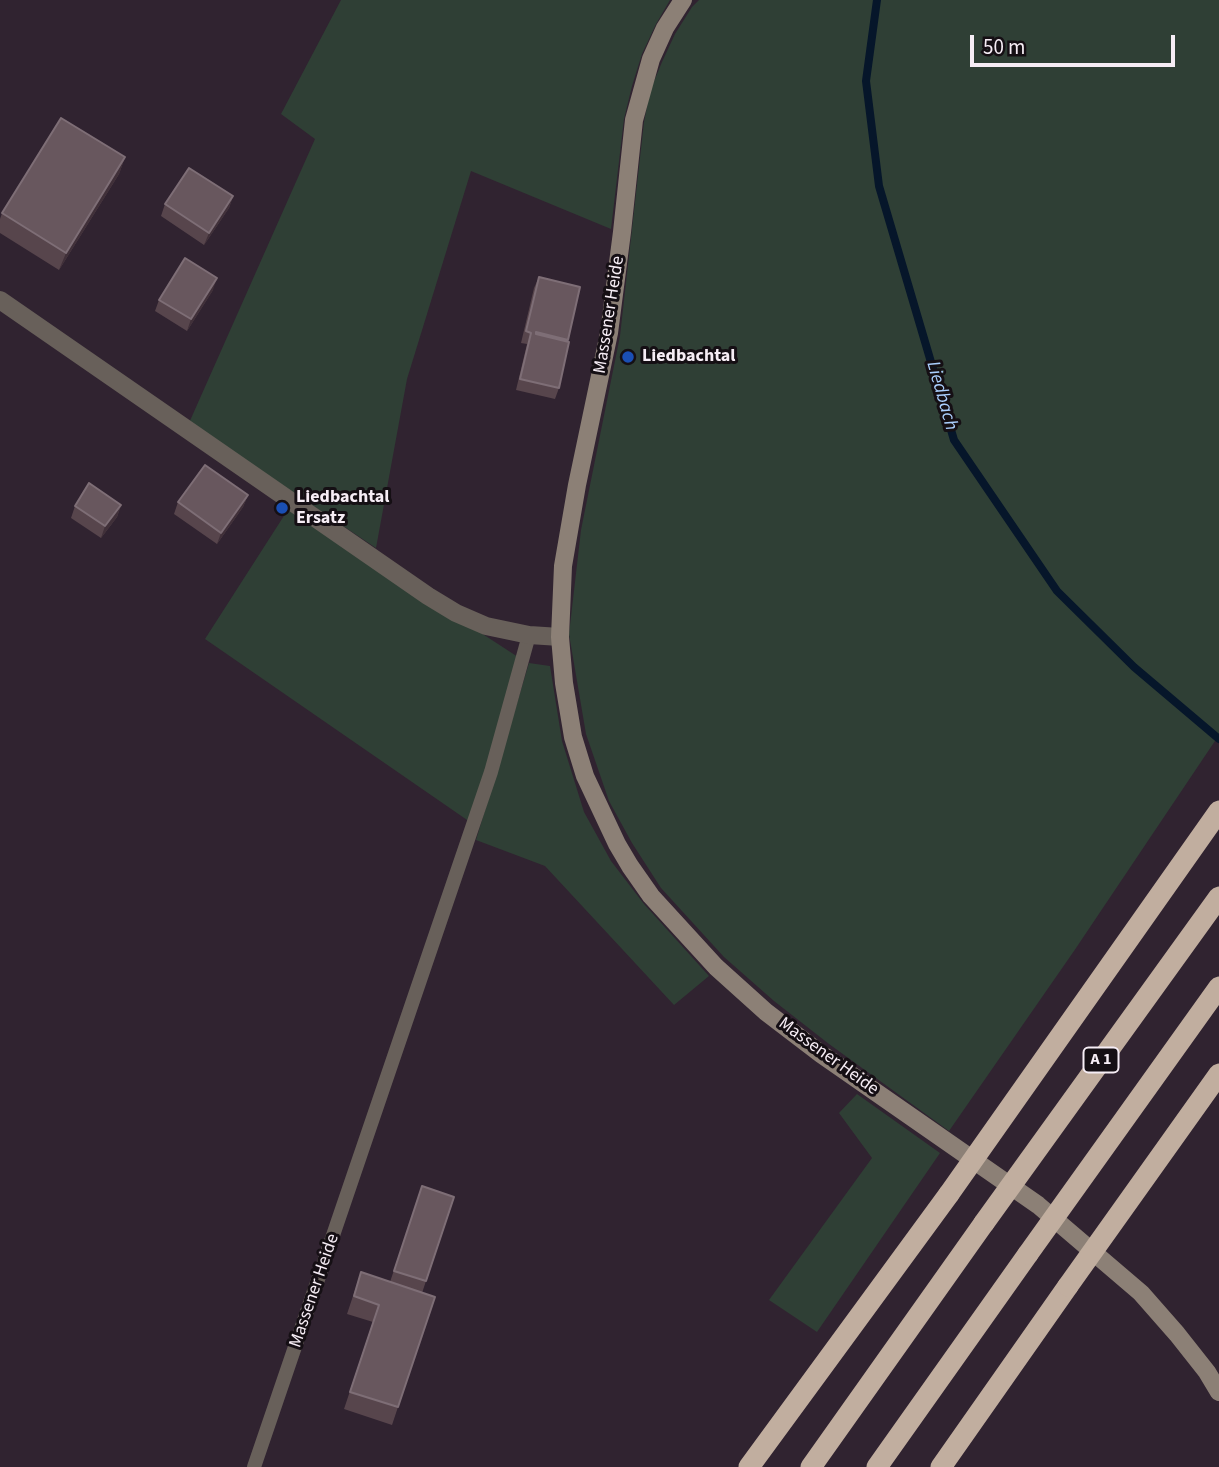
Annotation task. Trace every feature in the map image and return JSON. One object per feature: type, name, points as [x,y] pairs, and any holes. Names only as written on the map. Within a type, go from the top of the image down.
[{"type":"highway","points":[[750,1467],[949,1194],[1219,811]]},
{"type":"highway","name":"A 1","points":[[811,1467],[1219,897]]},
{"type":"highway","points":[[877,1467],[1219,987]]},
{"type":"highway","points":[[940,1467],[1219,1074]]},
{"type":"street","name":"Massener Heide","points":[[683,0],[651,59],[634,120],[610,333],[577,485],[563,566],[561,637],[564,683],[573,737],[585,776],[617,844],[651,896],[716,967],[766,1012],[821,1054],[1038,1205],[1141,1293],[1177,1334],[1219,1392]]},
{"type":"street","points":[[0,300],[456,613],[485,626],[529,635],[561,637]]},
{"type":"lane","name":"Massener Heide","points":[[254,1467],[491,772],[529,635]]},
{"type":"green space","points":[[341,0],[670,0],[642,54],[632,86],[624,119],[611,229],[471,171],[407,379],[376,548],[189,423],[315,139],[281,114]]},
{"type":"green space","points":[[699,0],[1219,0],[1219,735],[949,1131],[829,1044],[724,957],[661,888],[632,843],[609,801],[586,734],[569,634],[581,530],[620,336],[644,122],[650,91],[675,34]]},
{"type":"green space","points":[[289,508],[518,657],[470,822],[205,639]]},
{"type":"green space","points":[[529,663],[550,666],[562,741],[584,812],[611,861],[644,904],[709,976],[674,1005],[545,866],[476,840]]},
{"type":"green space","points":[[857,1094],[940,1153],[817,1332],[769,1300],[872,1158],[839,1113]]},
{"type":"building","points":[[61,118],[125,157],[66,253],[2,213]]},
{"type":"building","points":[[189,168],[233,196],[209,233],[165,204]]},
{"type":"building","points":[[185,258],[217,278],[191,319],[159,300]]},
{"type":"building","points":[[539,277],[580,287],[568,340],[536,332],[569,342],[559,388],[520,379],[531,333],[526,331]]},
{"type":"building","points":[[205,465],[248,495],[221,533],[178,502]]},
{"type":"building","points":[[89,483],[121,505],[105,526],[75,506]]},
{"type":"building","points":[[422,1186],[454,1197],[426,1281],[394,1271]]},
{"type":"building","points":[[361,1272],[435,1297],[398,1407],[350,1392],[379,1305],[354,1296]]},
{"type":"waterway","name":"Liedbach","points":[[877,0],[866,81],[879,186],[954,440],[1057,591],[1134,667],[1219,739]]},
{"type":"place","name":"Liedbachtal","points":[[628,357]]},
{"type":"place","name":"Liedbachtal Ersatz","points":[[282,508]]}]
